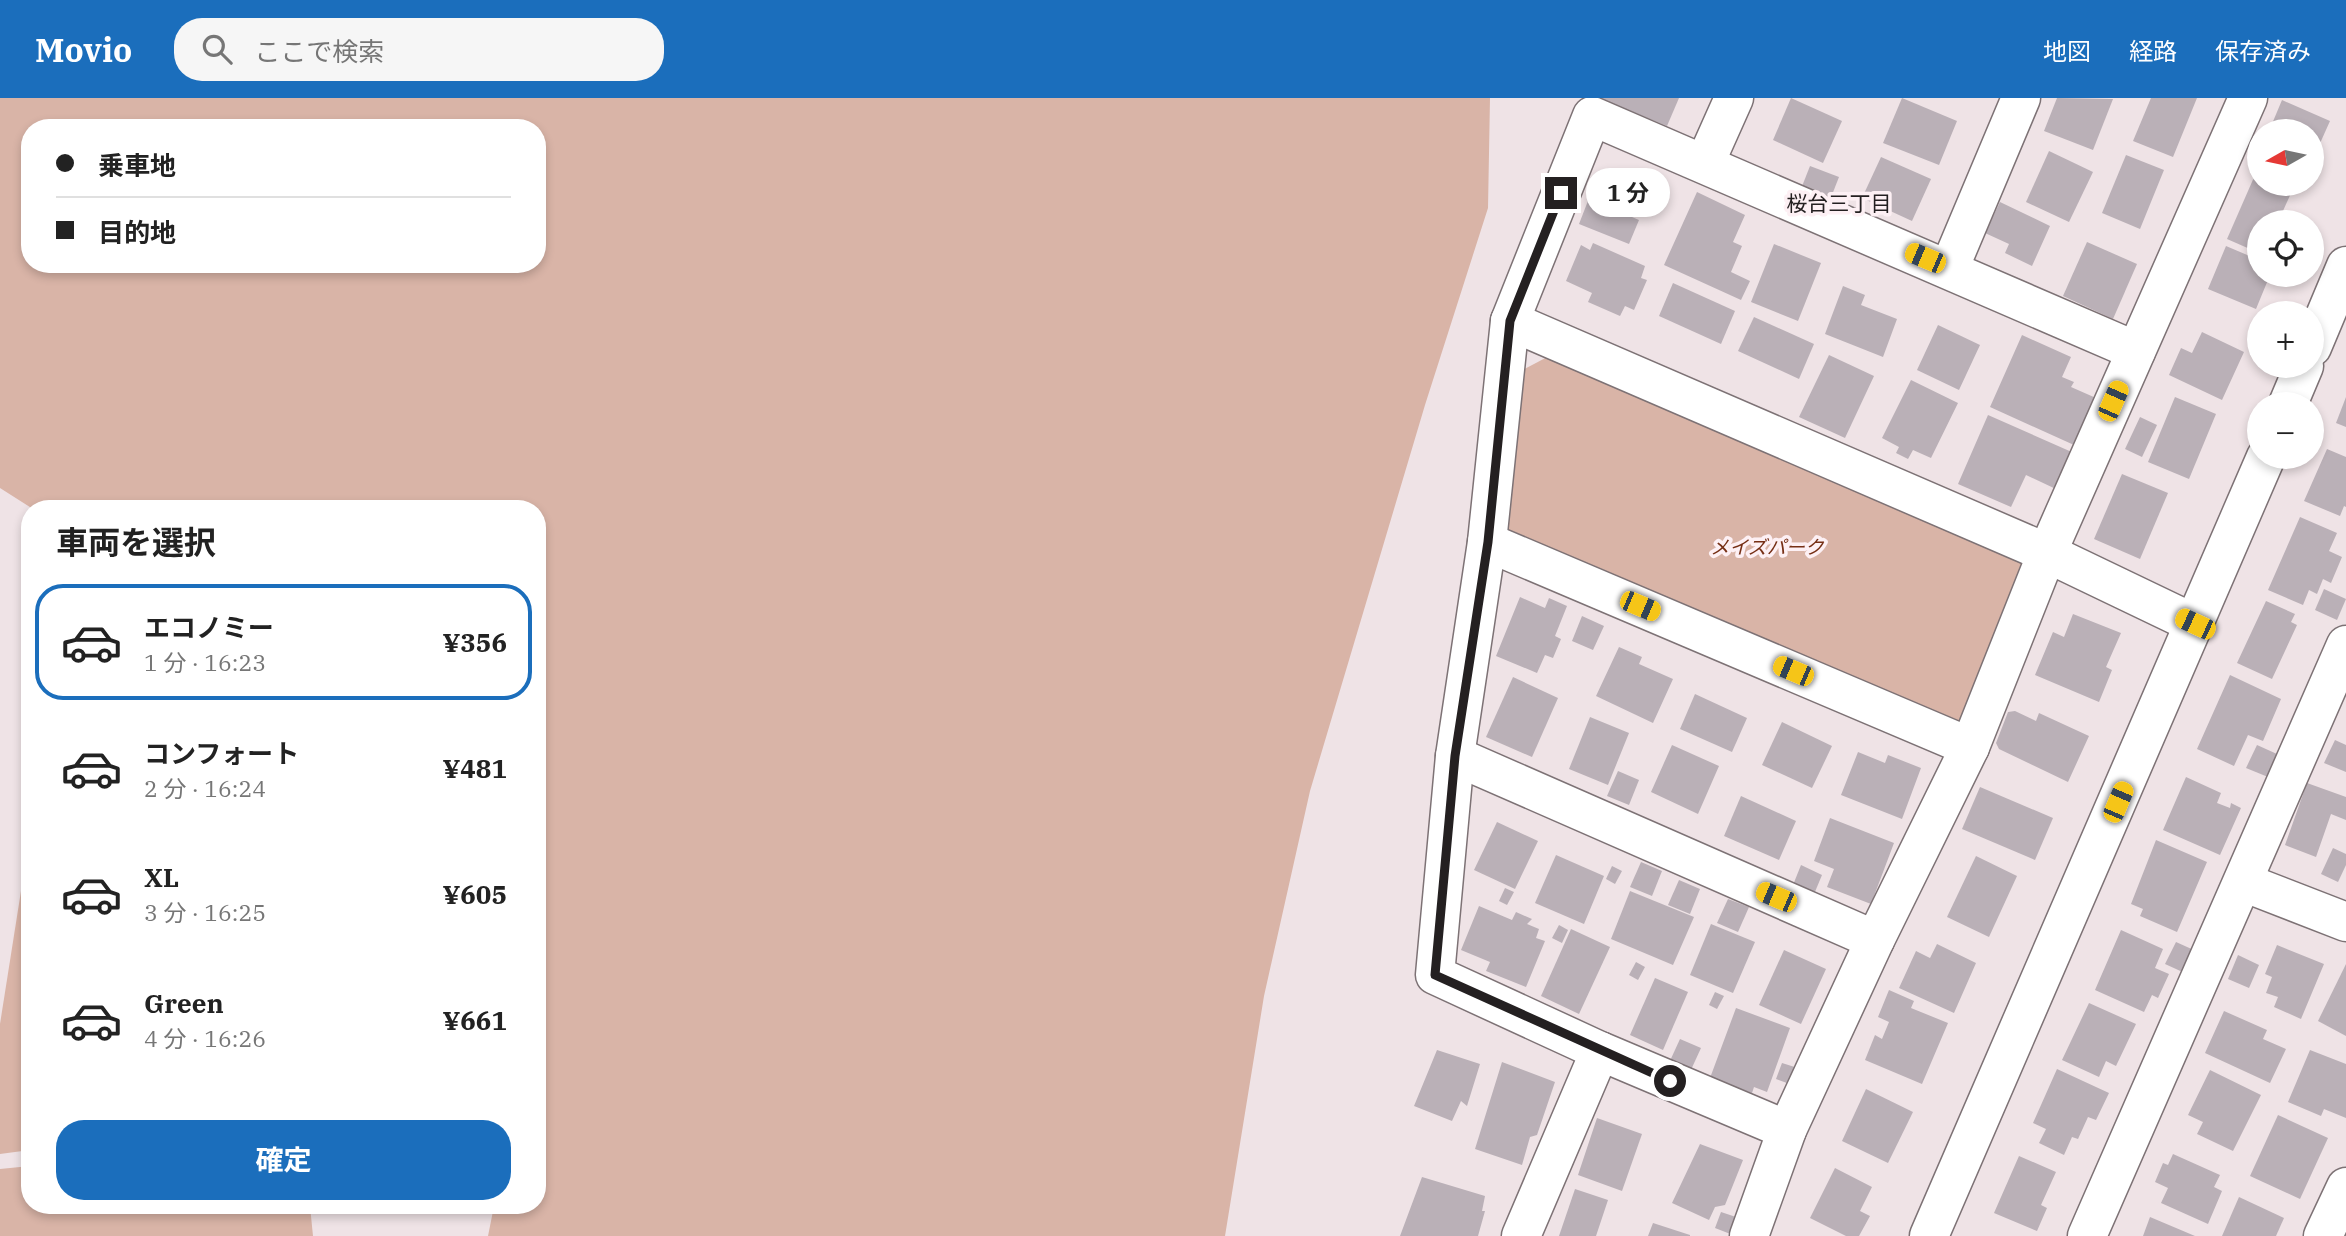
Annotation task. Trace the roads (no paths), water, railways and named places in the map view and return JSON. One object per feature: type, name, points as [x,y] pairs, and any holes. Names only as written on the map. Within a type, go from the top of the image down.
[{"type":"street","points":[[1705,163],[1734,98]]},
{"type":"street","points":[[1949,269],[2021,98]]},
{"type":"street","points":[[1749,1236],[1787,1130],[1875,940],[1970,747],[2047,553],[2248,98]]},
{"type":"street","points":[[1787,1130],[1600,1051],[1435,975],[1455,756],[1488,542],[1510,321],[1592,116],[2136,351]]},
{"type":"street","points":[[2324,318],[2346,266]]},
{"type":"street","points":[[1510,321],[2047,553],[2195,624]]},
{"type":"street","points":[[1929,1236],[2261,469]]},
{"type":"street","points":[[1488,542],[1970,747]]},
{"type":"street","points":[[2087,1236],[2243,882],[2341,669]]},
{"type":"street","points":[[1455,756],[1875,940]]},
{"type":"street","points":[[2243,882],[2346,922]]},
{"type":"street","points":[[1521,1236],[1600,1051]]},
{"type":"street","points":[[2323,1236],[2346,1187]]},
{"type":"district","name":"桜台三丁目","points":[[1839,203]]},
{"type":"park label","name":"メイズパーク","points":[[1767,547]]}]
